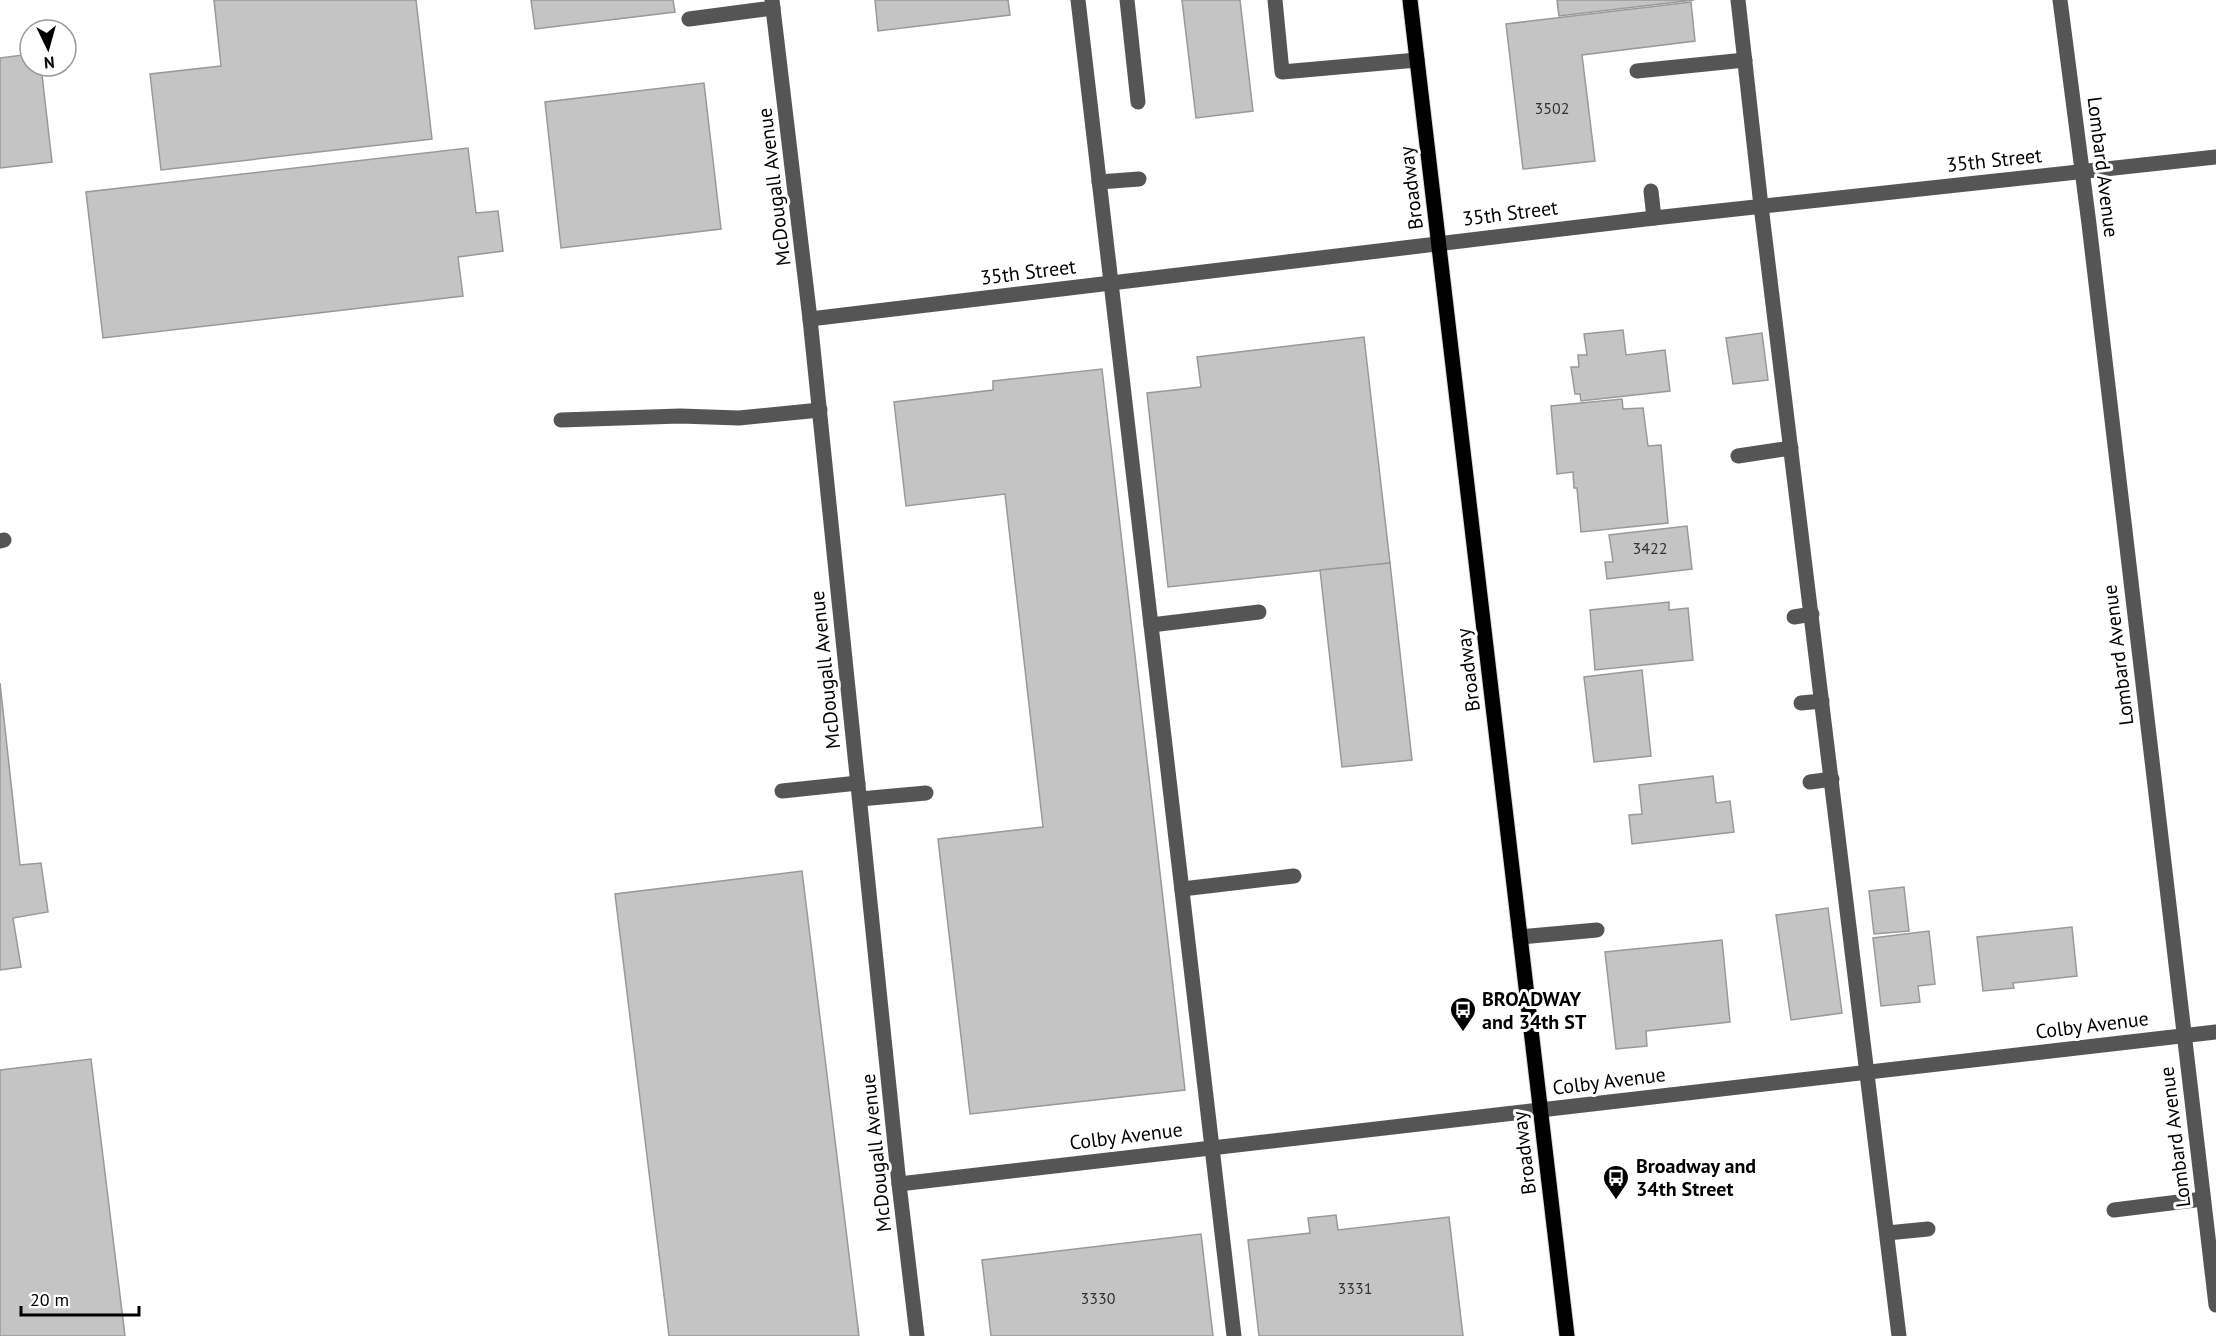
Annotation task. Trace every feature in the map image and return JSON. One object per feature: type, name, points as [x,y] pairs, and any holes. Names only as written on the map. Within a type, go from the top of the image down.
[{"type":"main road","name":"Broadway","points":[[1410,0],[1567,1336]]},
{"type":"street","points":[[1078,0],[1234,1336]]},
{"type":"street","points":[[1127,0],[1138,102]]},
{"type":"street","points":[[1275,0],[1282,72],[1417,60]]},
{"type":"street","points":[[1738,0],[1761,206],[1899,1336]]},
{"type":"street","name":"Lombard Avenue","points":[[2060,0],[2083,171],[2203,1199],[2212,1244],[2216,1305]]},
{"type":"street","points":[[688,19],[773,4]]},
{"type":"street","name":"McDougall Avenue","points":[[773,4],[820,410],[899,1184],[917,1336]]},
{"type":"street","points":[[1636,70],[1745,60]]},
{"type":"street","name":"35th Street","points":[[810,319],[1654,218],[2216,157]]},
{"type":"street","points":[[1099,182],[1138,178]]},
{"type":"street","points":[[1651,191],[1654,218]]},
{"type":"street","points":[[561,420],[680,416],[739,418],[820,410]]},
{"type":"street","points":[[1738,456],[1791,448]]},
{"type":"street","points":[[1151,625],[1260,612]]},
{"type":"street","points":[[1794,617],[1812,614]]},
{"type":"street","points":[[1801,703],[1822,701]]},
{"type":"street","points":[[1810,782],[1832,779]]},
{"type":"street","points":[[782,791],[858,783]]},
{"type":"street","points":[[860,799],[926,793]]},
{"type":"street","points":[[1182,889],[1294,876]]},
{"type":"street","points":[[1520,937],[1597,930]]},
{"type":"street","name":"Colby Avenue","points":[[899,1184],[2216,1032]]},
{"type":"street","points":[[2114,1210],[2203,1199]]},
{"type":"street","points":[[1887,1233],[1928,1229]]},
{"type":"building","points":[[214,0],[416,0],[432,139],[161,170],[150,74],[221,66]]},
{"type":"building","points":[[531,0],[673,0],[675,12],[535,29]]},
{"type":"building","points":[[875,0],[1008,0],[1010,15],[878,31]]},
{"type":"building","points":[[1182,0],[1240,0],[1253,111],[1196,118]]},
{"type":"building","points":[[1557,0],[1694,0],[1559,16]]},
{"type":"building","points":[[1691,2],[1695,41],[1582,55],[1595,161],[1523,169],[1506,24]]},
{"type":"building","points":[[18,56],[18,78],[42,78],[52,162],[0,168],[0,58]]},
{"type":"building","points":[[704,83],[721,229],[561,248],[545,102]]},
{"type":"building","points":[[468,148],[476,213],[498,211],[503,251],[458,257],[463,296],[103,338],[86,192]]},
{"type":"building","points":[[1623,330],[1626,355],[1665,350],[1670,391],[1581,401],[1580,394],[1575,394],[1571,367],[1579,367],[1578,355],[1587,355],[1584,334]]},
{"type":"building","points":[[1762,333],[1768,380],[1733,384],[1726,338]]},
{"type":"building","points":[[1364,337],[1390,563],[1168,587],[1147,393],[1201,387],[1197,357]]},
{"type":"building","points":[[1102,369],[1185,1090],[970,1114],[938,839],[1043,827],[1005,494],[906,506],[894,402],[993,390],[993,381]]},
{"type":"building","points":[[1622,399],[1623,409],[1643,408],[1648,446],[1661,445],[1668,523],[1581,532],[1577,488],[1574,488],[1573,472],[1557,474],[1551,406]]},
{"type":"building","points":[[1687,526],[1692,569],[1607,579],[1605,562],[1613,562],[1609,535]]},
{"type":"building","points":[[1390,563],[1412,760],[1342,767],[1320,570]]},
{"type":"building","points":[[1669,602],[1669,610],[1688,608],[1693,660],[1595,670],[1590,610]]},
{"type":"building","points":[[1642,670],[1651,756],[1594,762],[1584,677]]},
{"type":"building","points":[[0,683],[20,865],[41,863],[48,912],[13,918],[21,967],[0,970]]},
{"type":"building","points":[[1713,776],[1716,803],[1730,801],[1734,832],[1632,844],[1629,815],[1642,814],[1639,785]]},
{"type":"building","points":[[802,871],[859,1336],[669,1336],[615,894]]},
{"type":"building","points":[[1904,887],[1909,931],[1874,934],[1869,891]]},
{"type":"building","points":[[1828,908],[1842,1013],[1791,1020],[1776,915]]},
{"type":"building","points":[[2072,927],[2077,976],[2013,983],[2014,988],[1983,991],[1977,937]]},
{"type":"building","points":[[1929,931],[1935,984],[1918,986],[1920,1002],[1881,1006],[1873,938]]},
{"type":"building","points":[[1722,940],[1730,1022],[1646,1031],[1647,1046],[1616,1049],[1605,952]]},
{"type":"building","points":[[91,1059],[125,1336],[0,1336],[0,1070]]},
{"type":"building","points":[[1336,1215],[1338,1230],[1449,1217],[1463,1336],[1259,1336],[1248,1240],[1310,1233],[1308,1218]]},
{"type":"building","points":[[1201,1234],[1213,1336],[991,1336],[982,1260]]},
{"type":"place","name":"BROADWAY and 34th ST","points":[[1463,1033]]},
{"type":"place","name":"Broadway and 34th Street","points":[[1616,1201]]}]
